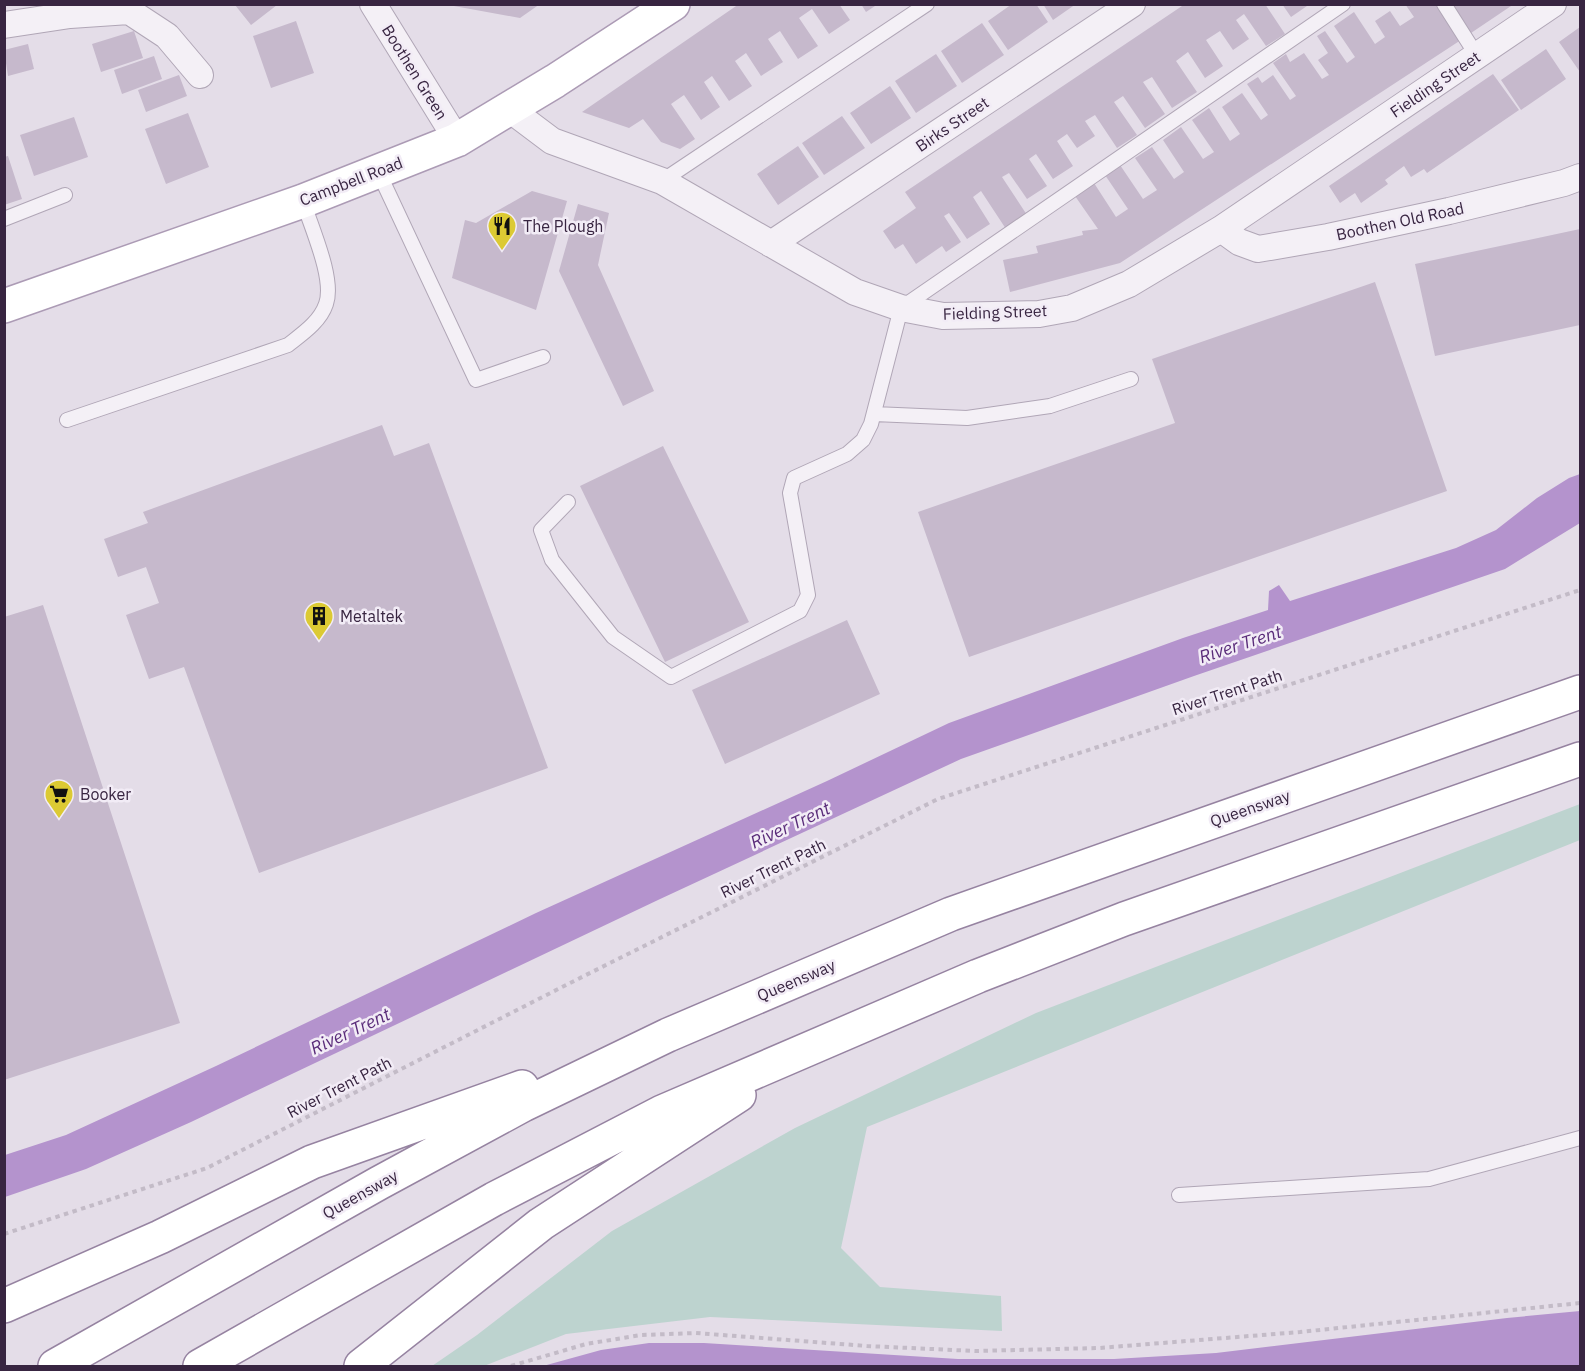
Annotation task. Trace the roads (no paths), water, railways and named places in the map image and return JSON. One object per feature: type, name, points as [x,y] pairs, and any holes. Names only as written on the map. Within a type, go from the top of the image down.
[{"type":"main road","name":"Campbell Road","points":[[4,306],[303,201],[457,140],[555,81],[673,4]]},
{"type":"main road","name":"Queensway","points":[[55,1366],[378,1183],[523,1105],[669,1035],[951,914],[1581,692]]},
{"type":"main road","points":[[200,1366],[504,1193],[662,1112],[978,976],[1124,919],[1581,759]]},
{"type":"main road","points":[[4,1306],[160,1237],[312,1162],[669,1035]]},
{"type":"main road","points":[[361,1366],[541,1224],[816,1045]]},
{"type":"street","name":"Boothen Green","points":[[373,4],[457,140]]},
{"type":"street","name":"Birks Street","points":[[771,244],[1132,4]]},
{"type":"street","name":"Fielding Street","points":[[508,108],[552,141],[662,181],[855,292],[901,308],[943,316],[1039,314],[1072,308],[1129,284],[1221,229],[1553,4]]},
{"type":"street","points":[[4,25],[70,15],[129,11],[168,36],[200,75]]},
{"type":"street","name":"Boothen Old Road","points":[[1221,229],[1239,242],[1258,249],[1328,237],[1449,211],[1581,177]]},
{"type":"lane","points":[[662,181],[927,4]]},
{"type":"lane","points":[[568,502],[541,530],[552,560],[613,638],[671,677],[800,611],[808,595],[790,493],[794,478],[847,454],[863,440],[874,414],[901,308],[1342,4]]},
{"type":"lane","points":[[1444,4],[1477,56]]},
{"type":"lane","points":[[378,171],[476,380],[543,357]]},
{"type":"lane","points":[[4,219],[65,195]]},
{"type":"lane","points":[[67,420],[288,345],[312,326],[326,304],[329,280],[303,201]]},
{"type":"lane","points":[[874,414],[967,418],[1050,406],[1131,379]]},
{"type":"lane","points":[[1179,1195],[1429,1179],[1581,1138]]},
{"type":"water","name":"River Trent","points":[[1580,474],[1580,523],[1505,569],[961,759],[191,1122],[86,1169],[5,1197],[5,1155],[66,1135],[536,913],[949,723],[1183,638],[1268,610],[1269,591],[1279,585],[1290,601],[1456,548],[1496,530],[1537,498],[1569,478]]},
{"type":"water","points":[[1580,1311],[1580,1366],[543,1366],[601,1350],[649,1343],[704,1343],[958,1359],[1114,1359],[1216,1353]]},
{"type":"place","name":"The Plough","points":[[502,252]]},
{"type":"place","name":"Metaltek","points":[[319,642]]},
{"type":"place","name":"Booker","points":[[59,820]]}]
